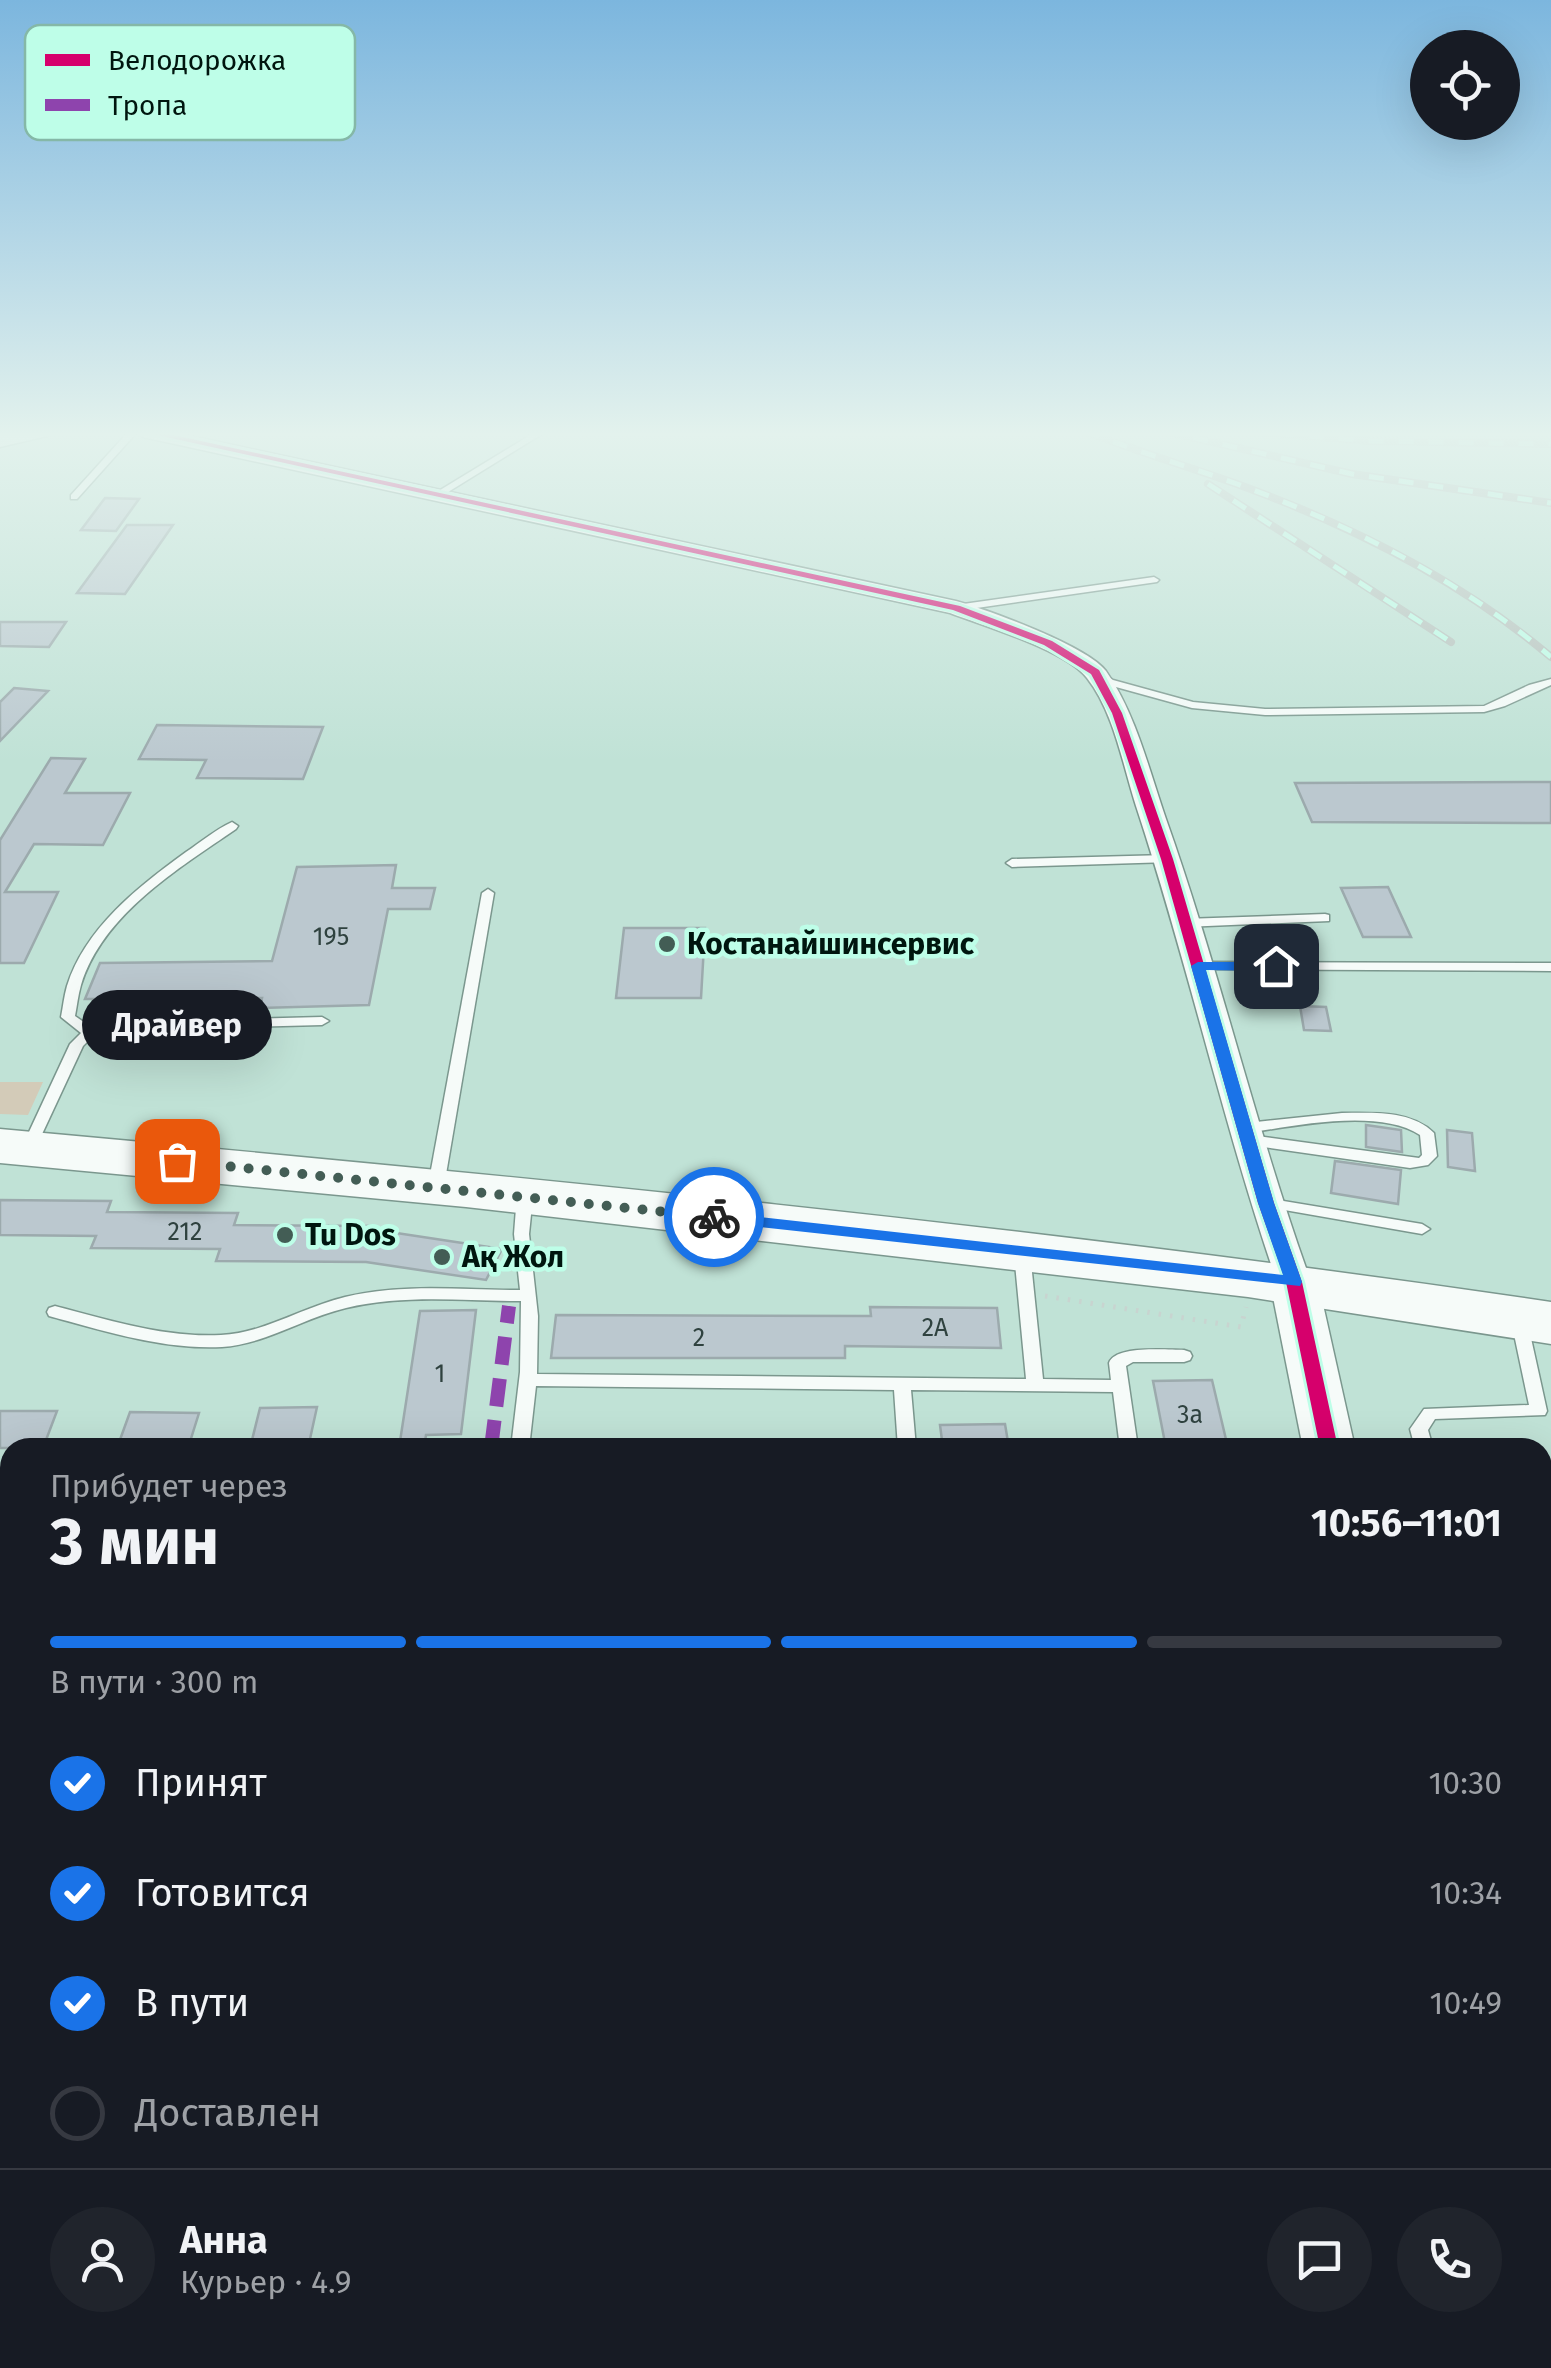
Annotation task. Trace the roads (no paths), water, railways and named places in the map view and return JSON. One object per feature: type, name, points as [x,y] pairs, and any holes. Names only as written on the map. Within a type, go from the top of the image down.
[{"type":"highway","points":[[14,1146],[525,1195],[1022,1273],[1535,1321]]},
{"type":"street","points":[[651,542],[956,608],[1048,643],[1096,672],[1118,713],[1168,860],[1266,1203],[1270,1294],[1325,1438]]},
{"type":"lane","points":[[956,608],[1154,580]]},
{"type":"lane","points":[[1096,672],[1109,682],[1192,705],[1264,712],[1484,710],[1551,682]]},
{"type":"lane","points":[[87,1031],[68,1017],[70,988],[98,942],[150,882],[232,826]]},
{"type":"lane","points":[[1012,863],[1168,860]]},
{"type":"lane","points":[[436,1186],[488,894]]},
{"type":"lane","points":[[1184,923],[1324,918]]},
{"type":"lane","points":[[1198,966],[1551,967]]},
{"type":"lane","points":[[14,1146],[87,1031],[114,1025],[322,1021]]},
{"type":"lane","points":[[1350,1117],[1398,1122],[1426,1130],[1430,1156],[1423,1162],[1410,1163],[1249,1134],[1350,1117]]},
{"type":"lane","points":[[521,1438],[529,1380],[530,1296],[518,1222],[525,1195]]},
{"type":"lane","points":[[1266,1203],[1422,1229]]},
{"type":"lane","points":[[1022,1273],[1035,1384]]},
{"type":"lane","points":[[56,1312],[145,1334],[224,1340],[249,1336],[344,1302],[375,1297],[530,1296]]},
{"type":"lane","points":[[1421,1438],[1419,1429],[1430,1413],[1545,1411],[1535,1321]]},
{"type":"lane","points":[[1127,1438],[1116,1368],[1122,1358],[1184,1356]]},
{"type":"lane","points":[[529,1380],[1118,1386]]},
{"type":"lane","points":[[902,1384],[906,1438]]},
{"type":"railway","points":[[1296,542],[1451,642]]},
{"type":"railway","points":[[1372,542],[1479,603],[1551,657]]},
{"type":"place","name":"Костанайшинсервис","points":[[667,944]]},
{"type":"place","name":"Драйвер","points":[[177,1161]]},
{"type":"place","name":"Tu Dos","points":[[285,1235]]},
{"type":"place","name":"Ақ Жол","points":[[442,1257]]}]
